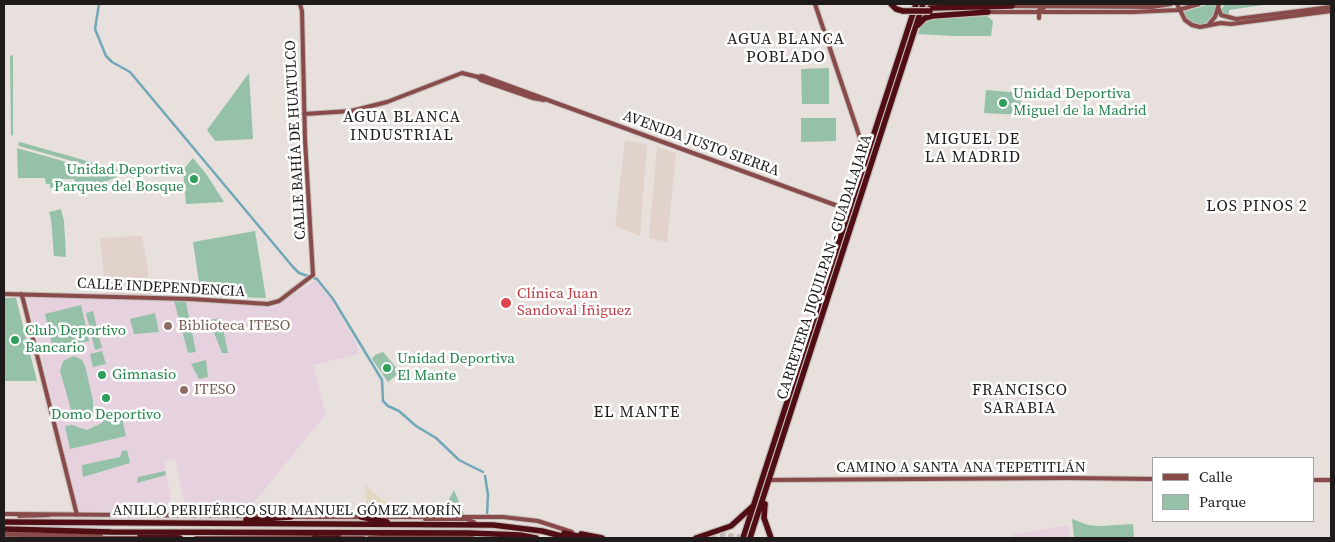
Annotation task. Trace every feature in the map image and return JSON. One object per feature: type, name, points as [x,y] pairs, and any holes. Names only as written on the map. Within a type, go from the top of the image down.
[{"type":"highway","points":[[892,4],[896,9],[978,9],[988,12]]},
{"type":"highway","name":"CARRETERA JIQUILPAN - GUADALAJARA","points":[[750,538],[923,4]]},
{"type":"highway","points":[[993,4],[1012,6]]},
{"type":"highway","name":"CARRETERA JIQUILPAN - GUADALAJARA","points":[[743,538],[915,5]]},
{"type":"highway","points":[[930,9],[1012,6]]},
{"type":"highway","points":[[915,30],[925,18],[932,16],[988,12]]},
{"type":"highway","points":[[767,490],[764,518],[771,538]]},
{"type":"highway","points":[[696,538],[731,526],[754,504]]},
{"type":"highway","points":[[708,538],[722,534],[738,524],[754,504]]},
{"type":"highway","points":[[201,523],[292,517]]},
{"type":"highway","points":[[361,517],[402,525]]},
{"type":"highway","name":"ANILLO PERIFÉRICO SUR MANUEL GÓMEZ MORÍN","points":[[4,522],[493,525],[542,531],[570,538]]},
{"type":"highway","name":"ANILLO PERIFÉRICO SUR MANUEL GÓMEZ MORÍN","points":[[4,529],[111,532],[379,532],[493,534],[536,538]]},
{"type":"highway","points":[[542,531],[555,531],[587,538]]},
{"type":"highway","points":[[111,532],[180,538]]},
{"type":"highway","points":[[315,537],[379,532]]},
{"type":"highway","points":[[493,534],[507,538]]},
{"type":"highway","points":[[577,534],[587,538]]},
{"type":"highway","points":[[577,534],[594,538]]},
{"type":"highway","points":[[577,534],[602,538]]},
{"type":"street","name":"CALLE BAHÍA DE HUATULCO","points":[[300,4],[302,11],[304,114],[314,275]]},
{"type":"street","points":[[815,4],[866,157]]},
{"type":"street","points":[[1012,6],[1152,6],[1171,4]]},
{"type":"street","points":[[1177,4],[1183,18],[1188,23],[1200,27],[1221,23],[1231,24],[1331,7]]},
{"type":"street","points":[[988,12],[1132,12],[1178,10],[1199,4]]},
{"type":"street","points":[[1207,26],[1215,17],[1219,5]]},
{"type":"street","points":[[1219,5],[1221,15],[1218,19],[1221,23]]},
{"type":"street","points":[[1038,12],[1040,9],[1051,7]]},
{"type":"street","points":[[1221,15],[1236,19],[1331,11]]},
{"type":"street","points":[[1027,12],[1033,13],[1039,18],[1038,12]]},
{"type":"street","name":"AVENIDA JUSTO SIERRA","points":[[304,114],[346,112],[386,102],[462,74],[482,76],[518,91],[538,96],[544,100],[849,210]]},
{"type":"street","name":"CALLE INDEPENDENCIA","points":[[4,294],[22,296],[190,299],[268,304],[280,301],[314,275]]},
{"type":"street","points":[[22,296],[77,515]]},
{"type":"street","name":"CAMINO A SANTA ANA TEPETITLÁN","points":[[769,480],[1068,478],[1152,480]]},
{"type":"street","points":[[1315,480],[1331,480]]},
{"type":"street","points":[[4,515],[480,516],[538,522],[577,534]]},
{"type":"street","points":[[406,516],[424,519],[466,519],[474,522]]},
{"type":"street","points":[[480,516],[481,523]]},
{"type":"street","points":[[4,534],[95,535],[106,538]]},
{"type":"street","points":[[369,538],[394,536],[474,537],[480,535]]},
{"type":"street","points":[[4,538],[156,538]]},
{"type":"street","points":[[196,538],[364,538]]},
{"type":"shaded area","points":[[625,140],[647,145],[640,236],[615,226]]},
{"type":"shaded area","points":[[657,147],[676,153],[667,242],[649,238]]},
{"type":"shaded area","points":[[142,236],[152,296],[106,293],[100,238]]},
{"type":"shaded area","name":"ITESO","points":[[316,280],[332,301],[356,343],[359,354],[313,365],[326,414],[247,511],[198,512],[185,505],[175,459],[164,462],[171,499],[160,510],[79,511],[27,297],[174,301],[275,307]]},
{"type":"shaded area","points":[[365,485],[390,506],[390,513],[367,513]]},
{"type":"shaded area","points":[[1069,525],[1070,538],[1013,538],[1012,534]]},
{"type":"green space","points":[[1210,4],[1218,4],[1209,22],[1201,25],[1191,23],[1183,12]]},
{"type":"green space","points":[[1225,4],[1270,4],[1229,10],[1229,16],[1222,14],[1221,10]]},
{"type":"green space","points":[[987,16],[993,21],[991,36],[918,34],[921,24],[932,19]]},
{"type":"green space","points":[[12,55],[13,136],[11,135],[10,56]]},
{"type":"green space","points":[[829,68],[829,104],[802,104],[801,69]]},
{"type":"green space","points":[[249,73],[253,139],[215,141],[207,130]]},
{"type":"green space","name":"Unidad Deportiva Miguel de la Madrid","points":[[986,90],[1021,93],[1020,115],[984,113]]},
{"type":"green space","points":[[801,118],[836,118],[836,141],[801,142]]},
{"type":"green space","points":[[20,142],[121,172],[118,174],[19,146],[18,143]]},
{"type":"green space","points":[[17,148],[117,177],[99,184],[98,181],[90,184],[88,181],[76,185],[74,179],[63,179],[63,183],[50,188],[50,184],[46,184],[45,178],[18,178]]},
{"type":"green space","points":[[193,158],[207,175],[224,202],[186,204],[183,170]]},
{"type":"green space","points":[[61,209],[64,221],[66,257],[54,256],[49,212]]},
{"type":"green space","points":[[255,231],[266,298],[201,296],[193,242]]},
{"type":"green space","name":"Club Deportivo Bancario","points":[[4,298],[16,298],[37,381],[4,381]]},
{"type":"green space","points":[[174,301],[186,302],[196,352],[188,353]]},
{"type":"green space","points":[[81,305],[89,341],[53,349],[45,314]]},
{"type":"green space","points":[[93,311],[102,348],[95,350],[86,313]]},
{"type":"green space","points":[[155,313],[159,332],[134,334],[130,319]]},
{"type":"green space","points":[[221,318],[228,353],[222,353],[209,320]]},
{"type":"green space","points":[[102,351],[106,364],[93,367],[90,354]]},
{"type":"green space","name":"Unidad Deportiva El Mante","points":[[383,352],[400,372],[388,382],[372,359],[375,355]]},
{"type":"green space","points":[[74,356],[82,360],[85,366],[93,400],[93,412],[84,419],[79,419],[72,413],[60,371],[63,361]]},
{"type":"green space","points":[[206,360],[208,377],[199,379],[191,364]]},
{"type":"green space","points":[[121,413],[126,436],[70,449],[65,426],[72,425],[87,430],[102,423],[105,417]]},
{"type":"green space","points":[[127,450],[130,463],[83,477],[82,465],[120,457],[122,451]]},
{"type":"green space","points":[[165,471],[166,475],[137,483],[138,477]]},
{"type":"green space","points":[[454,490],[464,514],[441,514]]},
{"type":"green space","points":[[1072,519],[1088,525],[1099,526],[1133,524],[1134,538],[1074,538]]},
{"type":"waterway","points":[[99,4],[95,29],[106,56],[112,62],[130,72],[293,267],[299,273],[317,279],[333,299],[382,380],[383,401],[388,406],[399,411],[416,426],[436,438],[459,460],[483,472]]},
{"type":"waterway","points":[[485,476],[488,495],[487,514]]},
{"type":"tunnel","points":[[703,538],[724,535],[745,538]]},
{"type":"place","name":"Unidad Deportiva Miguel de la Madrid","points":[[1003,103]]},
{"type":"place","name":"Unidad Deportiva Parques del Bosque","points":[[194,179]]},
{"type":"place","name":"Clínica Juan Sandoval Íñiguez","points":[[506,303]]},
{"type":"place","name":"Biblioteca ITESO","points":[[168,326]]},
{"type":"place","name":"Club Deportivo Bancario","points":[[15,340]]},
{"type":"place","name":"Unidad Deportiva El Mante","points":[[387,368]]},
{"type":"place","name":"Gimnasio","points":[[102,375]]},
{"type":"place","name":"ITESO","points":[[184,390]]},
{"type":"place","name":"Domo Deportivo","points":[[106,398]]},
{"type":"district","name":"AGUA BLANCA POBLADO","points":[[786,49]]},
{"type":"district","name":"AGUA BLANCA INDUSTRIAL","points":[[402,127]]},
{"type":"district","name":"MIGUEL DE LA MADRID","points":[[973,149]]},
{"type":"district","name":"LOS PINOS 2","points":[[1257,207]]},
{"type":"district","name":"FRANCISCO SARABIA","points":[[1020,400]]},
{"type":"district","name":"EL MANTE","points":[[637,413]]}]
